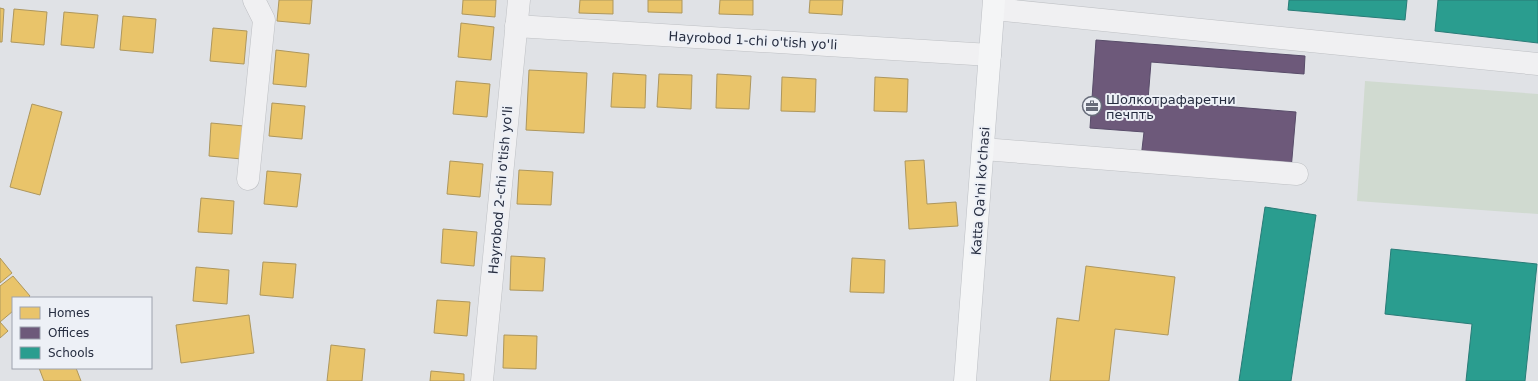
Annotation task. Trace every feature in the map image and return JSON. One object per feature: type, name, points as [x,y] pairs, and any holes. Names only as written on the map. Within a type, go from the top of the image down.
[{"type":"main road","name":"Katta Qa'ni ko'chasi","points":[[966,381],[994,5]]},
{"type":"street","points":[[248,179],[264,20],[254,0]]},
{"type":"street","name":"Hayrobod 2-chi o'tish yo'li","points":[[482,381],[519,0]]},
{"type":"street","points":[[994,5],[1538,64]]},
{"type":"street","name":"Hayrobod 1-chi o'tish yo'li","points":[[516,26],[990,55]]},
{"type":"street","points":[[983,149],[1297,174]]},
{"type":"shaded area","points":[[1365,81],[1538,94],[1538,214],[1357,201]]},
{"type":"building: Homes","points":[[279,0],[312,0],[310,24],[277,21]]},
{"type":"building: Homes","points":[[463,0],[496,0],[495,17],[462,14]]},
{"type":"building: Homes","points":[[580,0],[613,0],[613,14],[579,13]]},
{"type":"building: Homes","points":[[648,0],[682,0],[682,13],[648,12]]},
{"type":"building: Homes","points":[[720,0],[753,0],[753,15],[719,14]]},
{"type":"building: Homes","points":[[810,0],[843,0],[842,15],[809,13]]},
{"type":"building: Homes","points":[[0,8],[4,9],[2,42],[0,42]]},
{"type":"building: Homes","points":[[14,9],[47,12],[44,45],[11,42]]},
{"type":"building: Homes","points":[[64,12],[98,15],[94,48],[61,45]]},
{"type":"building: Homes","points":[[123,16],[156,19],[153,53],[120,50]]},
{"type":"building: Homes","points":[[461,23],[494,27],[491,60],[458,57]]},
{"type":"building: Homes","points":[[213,28],[247,31],[244,64],[210,61]]},
{"type":"building: Homes","points":[[276,50],[309,54],[306,87],[273,84]]},
{"type":"building: Homes","points":[[529,70],[587,73],[584,133],[526,130]]},
{"type":"building: Homes","points":[[613,73],[646,75],[645,108],[611,107]]},
{"type":"building: Homes","points":[[659,74],[692,75],[691,109],[657,107]]},
{"type":"building: Homes","points":[[717,74],[751,76],[749,109],[716,108]]},
{"type":"building: Homes","points":[[782,77],[816,79],[815,112],[781,111]]},
{"type":"building: Homes","points":[[875,77],[908,79],[907,112],[874,111]]},
{"type":"building: Homes","points":[[456,81],[490,84],[487,117],[453,114]]},
{"type":"building: Homes","points":[[272,103],[305,106],[302,139],[269,136]]},
{"type":"building: Homes","points":[[32,104],[62,112],[40,195],[10,187]]},
{"type":"building: Homes","points":[[211,123],[244,126],[242,159],[209,156]]},
{"type":"building: Homes","points":[[924,160],[927,204],[956,202],[958,226],[909,229],[905,161]]},
{"type":"building: Homes","points":[[450,161],[483,164],[480,197],[447,194]]},
{"type":"building: Homes","points":[[519,170],[553,172],[551,205],[517,204]]},
{"type":"building: Homes","points":[[267,171],[301,174],[297,207],[264,204]]},
{"type":"building: Homes","points":[[201,198],[234,201],[232,234],[198,232]]},
{"type":"building: Homes","points":[[443,229],[477,232],[474,266],[441,263]]},
{"type":"building: Homes","points":[[511,256],[545,258],[543,291],[510,290]]},
{"type":"building: Homes","points":[[0,258],[12,273],[0,283]]},
{"type":"building: Homes","points":[[852,258],[885,260],[884,293],[850,292]]},
{"type":"building: Homes","points":[[263,262],[296,264],[293,298],[260,295]]},
{"type":"building: Homes","points":[[1086,266],[1175,277],[1168,335],[1115,329],[1109,381],[1050,381],[1057,318],[1079,321]]},
{"type":"building: Homes","points":[[196,267],[229,270],[227,304],[193,301]]},
{"type":"building: Homes","points":[[13,276],[30,296],[12,297],[12,312],[0,322],[0,286]]},
{"type":"building: Homes","points":[[437,300],[470,302],[467,336],[434,333]]},
{"type":"building: Homes","points":[[249,315],[254,353],[181,363],[176,325]]},
{"type":"building: Homes","points":[[0,322],[8,331],[0,338]]},
{"type":"building: Homes","points":[[504,335],[537,336],[536,369],[503,368]]},
{"type":"building: Homes","points":[[331,345],[365,349],[362,381],[327,381]]},
{"type":"building: Homes","points":[[39,369],[76,369],[81,381],[44,381]]},
{"type":"building: Homes","points":[[431,371],[464,374],[464,381],[430,381]]},
{"type":"building: Offices","points":[[1096,40],[1305,56],[1304,74],[1151,62],[1148,100],[1296,112],[1291,170],[1141,158],[1144,132],[1090,128]]},
{"type":"building: Schools","points":[[1289,0],[1407,0],[1405,20],[1288,10]]},
{"type":"building: Schools","points":[[1438,0],[1538,0],[1538,43],[1435,31]]},
{"type":"building: Schools","points":[[1265,207],[1316,215],[1291,381],[1239,381]]},
{"type":"building: Schools","points":[[1391,249],[1537,264],[1525,381],[1466,381],[1472,324],[1385,314]]},
{"type":"place","name":"Шолкотрафаретни печпть","points":[[1092,106]]}]
